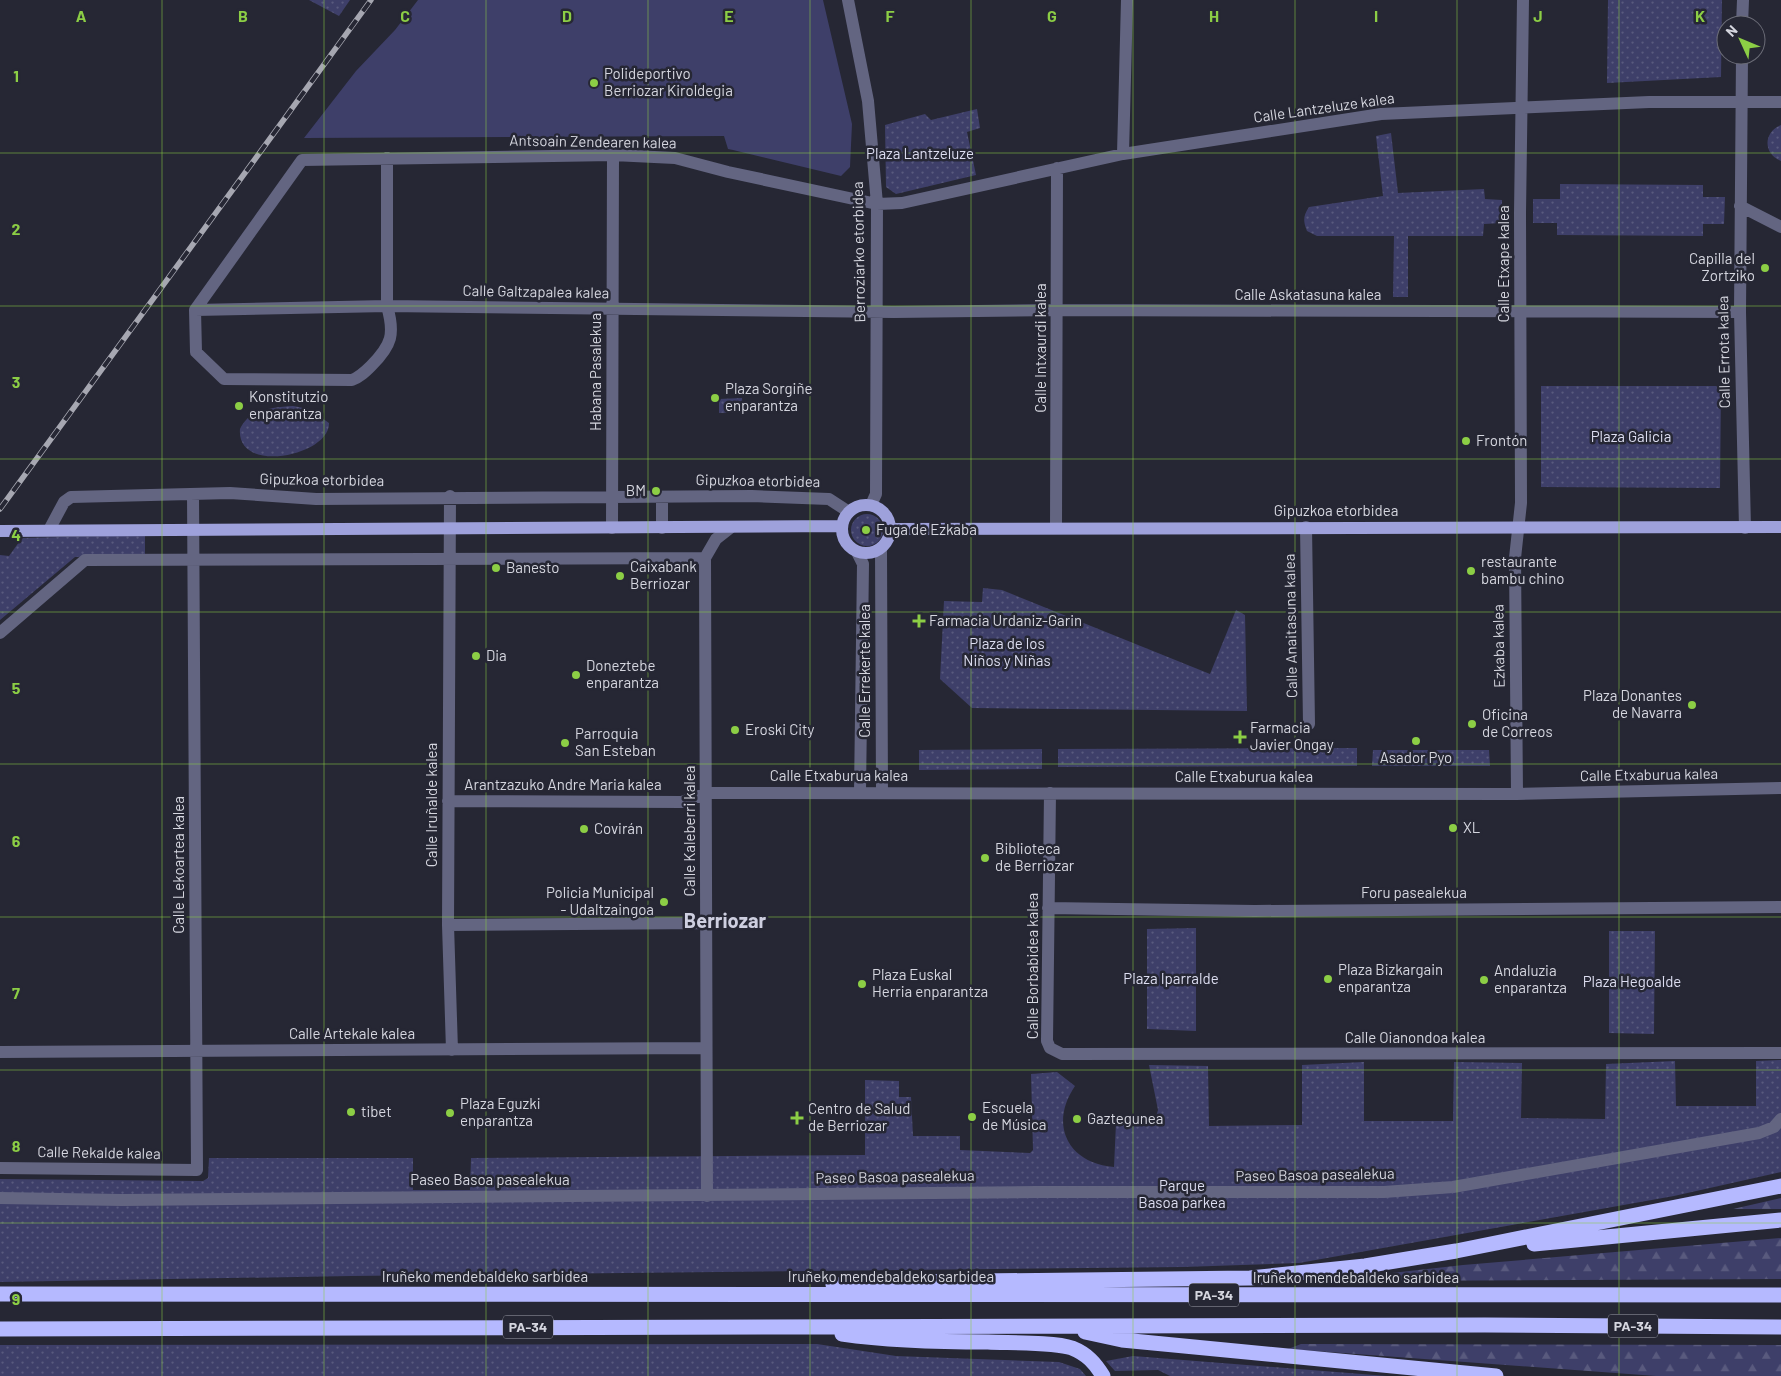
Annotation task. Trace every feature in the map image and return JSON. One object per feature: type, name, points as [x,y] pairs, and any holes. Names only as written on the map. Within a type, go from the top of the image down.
[{"type":"highway","points":[[646,1294],[894,1282],[1250,1278],[1365,1266],[1456,1251],[1781,1186]]},
{"type":"highway","points":[[1456,1251],[1781,1220]]},
{"type":"highway","name":"Iruñeko mendebaldeko sarbidea","points":[[0,1294],[1781,1295]]},
{"type":"highway","points":[[791,1326],[889,1341],[1016,1343],[1070,1347],[1084,1353],[1095,1363],[1103,1376]]},
{"type":"highway","name":"PA-34","points":[[0,1329],[791,1326],[1781,1327]]},
{"type":"highway","points":[[1056,1326],[1122,1340],[1496,1376]]},
{"type":"main road","points":[[871,505],[885,514],[891,528],[890,536],[881,550],[873,553],[857,552],[845,542],[842,526],[849,512],[855,507],[871,505]]},
{"type":"main road","points":[[0,530],[842,526]]},
{"type":"main road","name":"Gipuzkoa etorbidea","points":[[891,528],[1781,527]]},
{"type":"street","name":"Berroziarko etorbidea","points":[[848,0],[868,101],[877,204],[876,494],[871,505]]},
{"type":"street","points":[[1123,154],[1127,0]]},
{"type":"street","name":"Calle Etxape kalea","points":[[1517,528],[1521,503],[1520,109],[1523,0]]},
{"type":"street","points":[[1742,0],[1742,15]]},
{"type":"street","name":"Calle Errota kalea","points":[[1742,65],[1740,312],[1745,528]]},
{"type":"street","name":"Calle Lantzeluze kalea","points":[[877,204],[902,203],[1123,154],[1380,114],[1649,102],[1781,102]]},
{"type":"street","name":"Antsoain Zendearen kalea","points":[[195,310],[302,160],[612,156],[675,158],[728,172],[877,204]]},
{"type":"street","name":"Habana Pasalekua","points":[[612,156],[612,528]]},
{"type":"street","points":[[195,310],[196,352],[224,379],[352,380],[364,373],[385,352],[390,342],[392,323],[387,306],[387,158]]},
{"type":"street","name":"Calle Intxaurdi kalea","points":[[1056,528],[1057,168]]},
{"type":"street","points":[[1740,206],[1781,227]]},
{"type":"street","name":"Calle Galtzapalea kalea","points":[[195,310],[387,306],[877,312]]},
{"type":"street","name":"Calle Askatasuna kalea","points":[[877,312],[1057,310],[1740,312]]},
{"type":"street","name":"Gipuzkoa etorbidea","points":[[49,530],[64,502],[71,496],[230,493],[316,499],[450,496],[829,498],[849,512]]},
{"type":"street","points":[[193,494],[194,560]]},
{"type":"street","points":[[449,560],[450,496]]},
{"type":"street","points":[[662,497],[662,528]]},
{"type":"street","name":"Calle Anaitasuna kalea","points":[[1306,527],[1309,724]]},
{"type":"street","points":[[0,633],[85,560],[162,558],[194,560],[449,560],[704,558],[716,539],[730,528]]},
{"type":"street","name":"Ezkaba kalea","points":[[1517,528],[1515,575],[1517,794]]},
{"type":"street","name":"Calle Errekerte kalea","points":[[881,550],[882,792]]},
{"type":"street","name":"Calle Errekerte kalea","points":[[857,552],[863,564],[860,792]]},
{"type":"street","name":"Calle Kaleberri kalea","points":[[704,558],[707,793],[705,923],[707,1196]]},
{"type":"street","name":"Calle Lekoartea kalea","points":[[194,560],[197,1170]]},
{"type":"street","name":"Calle Iruñalde kalea","points":[[449,560],[448,925],[452,1050]]},
{"type":"street","name":"Calle Etxaburua kalea","points":[[707,793],[1517,794],[1781,788]]},
{"type":"street","name":"Arantzazuko Andre Maria kalea","points":[[448,801],[682,802],[707,793]]},
{"type":"street","name":"Calle Borbabidea kalea","points":[[1050,793],[1046,991],[1050,1048]]},
{"type":"street","name":"Foru pasealekua","points":[[1048,908],[1255,911],[1781,907]]},
{"type":"street","points":[[448,925],[705,923]]},
{"type":"street","name":"Calle Artekale kalea","points":[[0,1052],[705,1048]]},
{"type":"street","name":"Calle Oianondoa kalea","points":[[1050,1048],[1062,1054],[1080,1055],[1781,1053]]},
{"type":"street","name":"Paseo Basoa pasealekua","points":[[0,1198],[122,1200],[1384,1192],[1443,1188],[1759,1133],[1774,1127],[1781,1119]]},
{"type":"street","name":"Calle Rekalde kalea","points":[[0,1168],[197,1170]]},
{"type":"green space","points":[[309,0],[350,0],[339,16]]},
{"type":"green space","name":"Polideportivo Berriozar Kiroldegia","points":[[418,0],[823,0],[852,124],[850,167],[841,176],[728,149],[724,136],[304,138],[356,71],[395,30]]},
{"type":"green space","points":[[1608,0],[1722,0],[1722,15],[1716,15],[1716,65],[1721,65],[1721,77],[1607,83]]},
{"type":"green space","name":"Plaza Lantzeluze","points":[[977,109],[980,128],[967,132],[976,175],[896,194],[886,187],[885,125],[925,114],[931,120]]},
{"type":"green space","points":[[1781,125],[1781,161],[1775,158],[1768,148],[1768,138],[1775,128]]},
{"type":"green space","points":[[1391,133],[1398,193],[1484,189],[1485,199],[1502,200],[1502,223],[1484,224],[1483,236],[1408,236],[1408,297],[1393,297],[1394,236],[1317,236],[1307,231],[1304,221],[1309,207],[1383,196],[1376,136]]},
{"type":"green space","points":[[1560,184],[1703,185],[1703,197],[1725,197],[1724,224],[1703,224],[1703,236],[1557,235],[1557,223],[1533,223],[1533,199],[1560,199]]},
{"type":"green space","name":"Plaza Galicia","points":[[1541,386],[1721,386],[1720,488],[1541,487]]},
{"type":"green space","points":[[742,398],[743,412],[719,413],[719,399]]},
{"type":"green space","points":[[293,406],[309,409],[329,423],[325,435],[315,444],[300,452],[283,456],[267,456],[252,452],[243,443],[240,429],[249,417],[270,408]]},
{"type":"green space","points":[[867,514],[879,518],[883,530],[879,542],[867,546],[855,542],[851,530],[855,518]]},
{"type":"green space","points":[[145,535],[145,555],[75,557],[0,620],[0,555],[9,556],[22,538]]},
{"type":"green space","name":"Plaza de los Niños y Niñas","points":[[983,588],[1002,590],[1210,674],[1236,610],[1245,615],[1247,711],[972,708],[940,679],[944,601],[982,602]]},
{"type":"green space","points":[[1357,748],[1357,766],[1058,767],[1058,749]]},
{"type":"green space","points":[[1042,749],[1042,769],[919,770],[919,750]]},
{"type":"green space","points":[[1373,750],[1489,750],[1490,766],[1372,766]]},
{"type":"green space","name":"Plaza Iparralde","points":[[1196,928],[1196,1031],[1147,1029],[1147,929]]},
{"type":"green space","name":"Plaza Hegoalde","points":[[1609,931],[1655,931],[1654,1034],[1609,1033]]},
{"type":"green space","name":"Parque Basoa parkea","points":[[1781,1060],[1781,1172],[1674,1196],[1299,1263],[1183,1267],[351,1276],[0,1282],[0,1179],[203,1181],[208,1178],[209,1158],[413,1158],[413,1190],[470,1190],[471,1158],[865,1155],[865,1080],[899,1081],[899,1097],[911,1097],[913,1136],[960,1136],[960,1150],[1030,1153],[1033,1150],[1031,1074],[1057,1072],[1075,1086],[1067,1100],[1064,1114],[1064,1127],[1067,1139],[1074,1150],[1084,1158],[1098,1164],[1114,1167],[1116,1123],[1155,1120],[1158,1110],[1149,1065],[1208,1066],[1209,1126],[1302,1125],[1302,1065],[1364,1062],[1364,1121],[1453,1121],[1454,1062],[1522,1063],[1521,1118],[1605,1119],[1606,1064],[1675,1061],[1676,1106],[1756,1106],[1756,1061]]},
{"type":"green space","points":[[1781,1198],[1781,1209],[1733,1209]]},
{"type":"green space","points":[[1781,1238],[1781,1279],[1373,1281],[1374,1275],[1463,1265]]},
{"type":"green space","points":[[817,1344],[896,1356],[1059,1362],[1080,1369],[1086,1376],[0,1376],[0,1345]]},
{"type":"green space","points":[[1301,1344],[1781,1345],[1781,1376],[1656,1376],[1288,1349]]},
{"type":"green space","points":[[1133,1356],[1387,1376],[1170,1376],[1158,1370],[1115,1371],[1106,1361]]},
{"type":"railway","points":[[0,509],[371,0]]},
{"type":"place","name":"Polideportivo Berriozar Kiroldegia","points":[[594,83]]},
{"type":"place","name":"Capilla del Zortziko","points":[[1765,268]]},
{"type":"place","name":"Plaza Sorgiñe enparantza","points":[[715,398]]},
{"type":"place","name":"Konstitutzio enparantza","points":[[239,406]]},
{"type":"place","name":"Frontón","points":[[1466,441]]},
{"type":"place","name":"BM","points":[[656,491]]},
{"type":"place","name":"Fuga de Ezkaba","points":[[866,530]]},
{"type":"place","name":"Banesto","points":[[496,568]]},
{"type":"place","name":"restaurante bambu chino","points":[[1471,571]]},
{"type":"place","name":"Caixabank Berriozar","points":[[620,576]]},
{"type":"place","name":"Farmacia Urdaniz-Garin","points":[[919,621]]},
{"type":"place","name":"Dia","points":[[476,656]]},
{"type":"place","name":"Doneztebe enparantza","points":[[576,675]]},
{"type":"place","name":"Plaza Donantes de Navarra","points":[[1692,705]]},
{"type":"place","name":"Oficina de Correos","points":[[1472,724]]},
{"type":"place","name":"Eroski City","points":[[735,730]]},
{"type":"place","name":"Farmacia Javier Ongay","points":[[1240,737]]},
{"type":"place","name":"Asador Pyo","points":[[1416,741]]},
{"type":"place","name":"Parroquia San Esteban","points":[[565,743]]},
{"type":"place","name":"XL","points":[[1453,828]]},
{"type":"place","name":"Covirán","points":[[584,829]]},
{"type":"place","name":"Biblioteca de Berriozar","points":[[985,858]]},
{"type":"place","name":"Policia Municipal - Udaltzaingoa","points":[[664,902]]},
{"type":"place","name":"Plaza Bizkargain enparantza","points":[[1328,979]]},
{"type":"place","name":"Andaluzia enparantza","points":[[1484,980]]},
{"type":"place","name":"Plaza Euskal Herria enparantza","points":[[862,984]]},
{"type":"place","name":"tibet","points":[[351,1112]]},
{"type":"place","name":"Plaza Eguzki enparantza","points":[[450,1113]]},
{"type":"place","name":"Escuela de Música","points":[[972,1117]]},
{"type":"place","name":"Centro de Salud de Berriozar","points":[[797,1118]]},
{"type":"place","name":"Gaztegunea","points":[[1077,1119]]},
{"type":"district","name":"Berriozar","points":[[725,921]]}]
